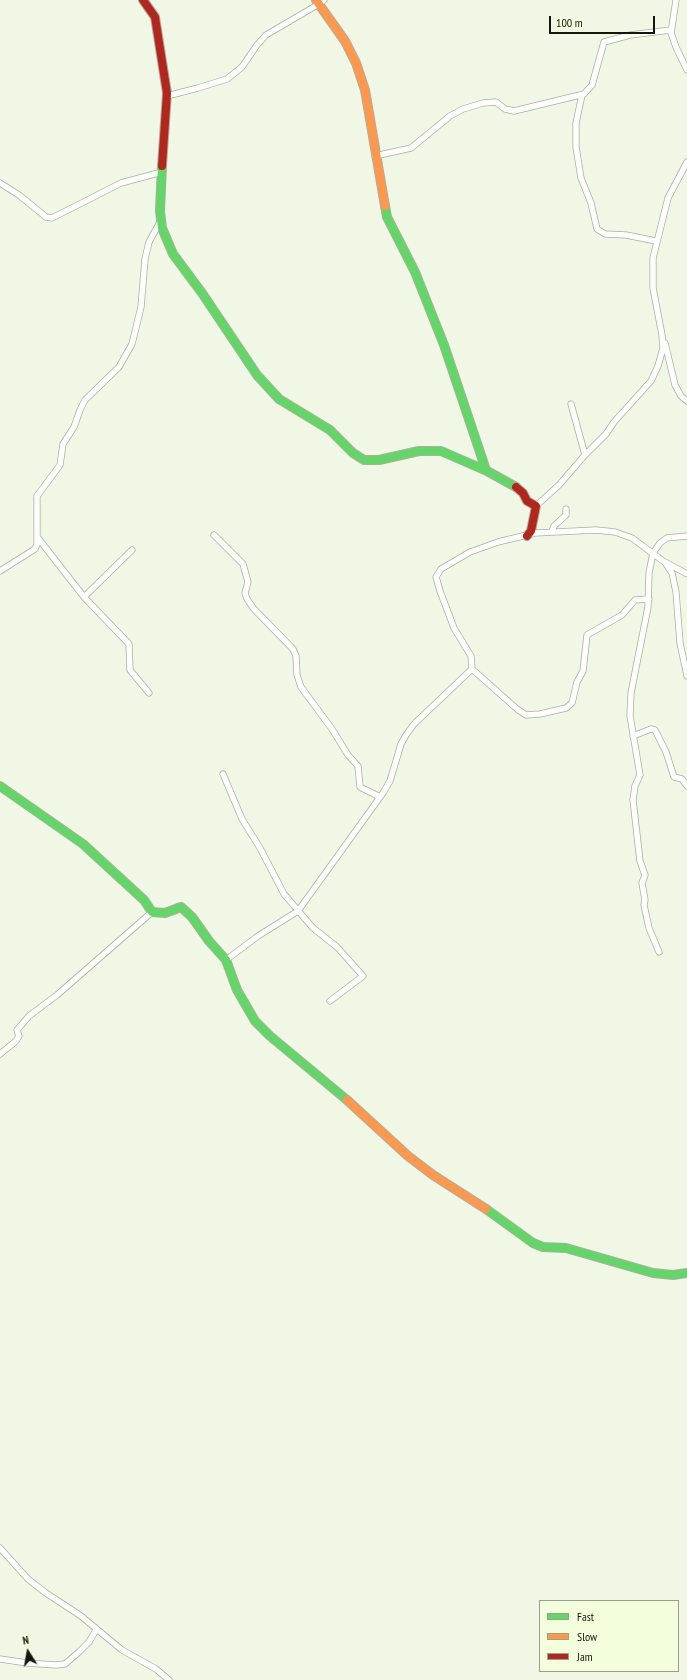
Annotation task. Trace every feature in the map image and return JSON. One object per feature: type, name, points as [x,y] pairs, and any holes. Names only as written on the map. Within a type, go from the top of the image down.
[{"type":"street","points":[[143,0],[148,5],[155,17],[167,96],[164,126],[161,220],[166,240],[177,260],[202,293],[234,343],[257,375],[288,406],[330,430],[353,453],[364,460],[379,460],[419,451],[441,451],[486,470],[513,485],[523,494],[527,501],[536,506]]},
{"type":"street","points":[[676,0],[671,30],[676,47],[687,70]]},
{"type":"street","points":[[167,96],[227,79],[242,68],[257,45],[266,35],[320,1],[345,41],[356,63],[365,90],[375,156],[387,217],[415,272],[442,339],[486,470]]},
{"type":"street","points":[[375,156],[411,148],[455,113],[488,101],[496,102],[505,110],[514,111],[587,93],[592,85],[604,42],[630,35],[671,30]]},
{"type":"street","points":[[582,95],[576,123],[576,147],[581,178],[591,203],[597,229],[604,234],[626,235],[656,240]]},
{"type":"street","points":[[687,162],[668,198],[656,240],[652,276],[662,335],[674,385],[681,396],[687,401]]},
{"type":"street","points":[[0,182],[46,217],[52,218],[121,183],[162,172]]},
{"type":"street","points":[[0,571],[35,548],[37,544],[35,535],[36,502],[39,492],[60,465],[63,444],[74,427],[85,400],[118,367],[135,337],[141,307],[147,251],[161,220]]},
{"type":"street","points":[[527,536],[531,531],[536,506],[560,485],[651,381],[658,366],[663,348],[662,335]]},
{"type":"street","points":[[571,404],[585,455]]},
{"type":"street","points":[[552,531],[554,526],[566,515],[566,510]]},
{"type":"street","points":[[649,599],[635,600],[622,615],[587,636],[583,671],[577,682],[572,703],[566,708],[540,714],[526,715],[517,709],[472,669],[471,656],[454,628],[436,577],[441,569],[470,552],[498,542],[535,533],[596,530],[615,532],[632,538],[663,561],[687,574]]},
{"type":"street","points":[[35,535],[51,558],[84,597],[129,644],[130,670],[150,693]]},
{"type":"street","points":[[214,535],[243,564],[248,582],[245,593],[247,599],[254,609],[293,649],[296,656],[297,675],[301,687],[332,729],[348,755],[358,766],[360,787],[380,797]]},
{"type":"street","points":[[659,952],[649,928],[644,905],[645,900],[642,883],[645,874],[640,861],[633,800],[635,786],[640,775],[630,716],[631,693],[640,653],[649,599],[649,573],[653,553],[660,542],[667,538],[687,536]]},
{"type":"street","points":[[84,597],[132,550]]},
{"type":"street","points":[[663,561],[672,573],[676,592],[680,643],[687,676]]},
{"type":"street","points":[[226,960],[258,936],[298,911],[380,797],[390,780],[401,744],[406,735],[414,724],[472,669]]},
{"type":"street","points":[[633,736],[650,729],[655,730],[664,747],[674,777],[682,779],[687,786]]},
{"type":"street","points":[[222,774],[242,819],[260,848],[274,878],[284,894],[313,928],[337,947],[363,976],[330,1001]]},
{"type":"street","points":[[0,786],[83,844],[144,900],[152,912]]},
{"type":"street","points":[[0,1054],[20,1036],[17,1030],[28,1016],[57,995],[152,912],[156,911],[165,913],[181,906],[192,917],[209,941],[226,960],[237,990],[255,1021],[270,1036],[365,1115],[418,1165],[455,1191],[492,1213],[525,1238],[543,1247],[566,1248],[653,1273],[673,1275],[687,1273]]},
{"type":"street","points":[[0,1548],[28,1579],[46,1593],[82,1616],[96,1630],[132,1657],[156,1669],[169,1680]]},
{"type":"street","points":[[0,1659],[26,1663],[56,1665],[65,1664],[79,1652],[93,1636],[96,1630]]},
{"type":"traffic: fast","points":[[162,166],[160,211],[162,228],[173,254],[202,293],[257,375],[279,399],[330,430],[353,453],[364,460],[379,460],[419,451],[441,451],[487,471],[516,487]]},
{"type":"traffic: fast","points":[[385,206],[387,217],[415,272],[444,345],[486,470]]},
{"type":"traffic: fast","points":[[0,786],[83,844],[144,900],[152,912],[165,913],[181,907],[192,917],[209,941],[226,960],[237,990],[255,1021],[270,1036],[347,1100]]},
{"type":"traffic: fast","points":[[486,1209],[533,1243],[543,1247],[566,1248],[653,1273],[673,1275],[687,1273]]},
{"type":"traffic: slow","points":[[316,0],[345,41],[356,63],[365,90],[385,206]]},
{"type":"traffic: slow","points":[[347,1100],[408,1156],[433,1175],[486,1209]]},
{"type":"traffic: jam","points":[[143,0],[155,17],[167,93],[162,166]]},
{"type":"traffic: jam","points":[[516,487],[523,493],[527,501],[536,506],[531,531],[527,536]]}]
